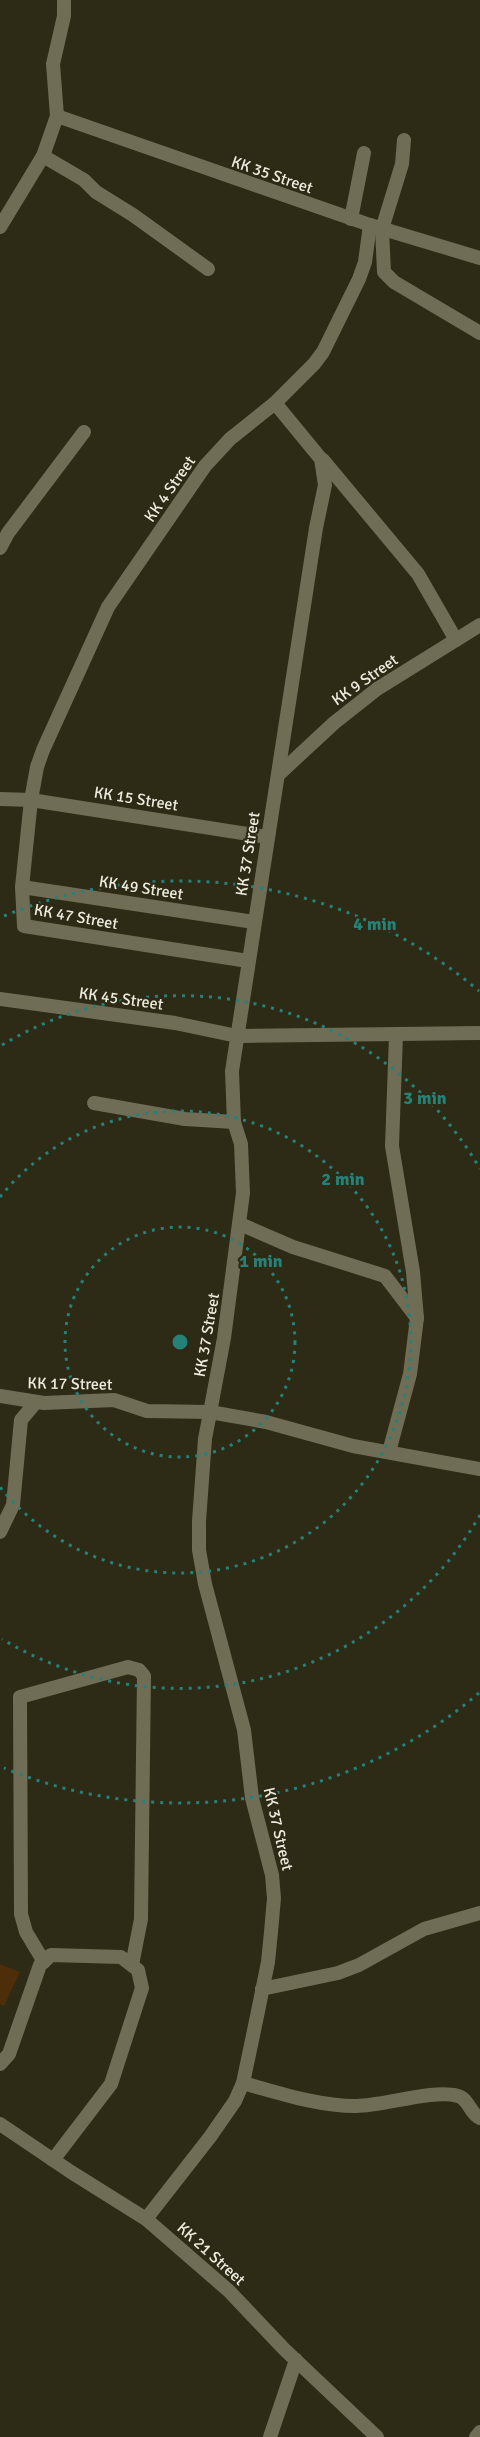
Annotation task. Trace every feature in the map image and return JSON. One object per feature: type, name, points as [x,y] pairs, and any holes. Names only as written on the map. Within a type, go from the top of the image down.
[{"type":"street","points":[[0,227],[43,156],[57,116],[53,64],[64,16],[64,0]]},
{"type":"street","name":"KK 35 Street","points":[[57,116],[351,219],[480,258]]},
{"type":"street","points":[[404,140],[402,164],[376,227],[382,267],[387,278],[480,333]]},
{"type":"street","points":[[351,219],[364,153]]},
{"type":"street","points":[[43,156],[133,214],[208,270]]},
{"type":"street","name":"KK 4 Street","points":[[31,800],[43,750],[93,638],[119,588],[205,466],[230,439],[275,403],[323,352],[359,279],[376,227]]},
{"type":"street","points":[[275,403],[418,574],[456,640]]},
{"type":"street","points":[[0,548],[14,524],[84,432]]},
{"type":"street","name":"KK 37 Street","points":[[146,2219],[227,2113],[243,2083],[271,1932],[273,1882],[252,1798],[244,1730],[205,1584],[199,1550],[202,1466],[224,1338],[243,1193],[241,1144],[234,1122],[231,1077],[316,528],[325,485],[321,459]]},
{"type":"street","name":"KK 9 Street","points":[[279,774],[334,723],[377,689],[480,625]]},
{"type":"street","name":"KK 15 Street","points":[[0,799],[31,800],[267,837]]},
{"type":"street","name":"KK 47 Street","points":[[31,800],[22,886],[24,926],[248,962]]},
{"type":"street","name":"KK 49 Street","points":[[22,886],[254,922]]},
{"type":"street","name":"KK 45 Street","points":[[0,999],[175,1023],[237,1036],[480,1033]]},
{"type":"street","points":[[389,1452],[410,1374],[417,1318],[413,1272],[392,1146],[396,1035]]},
{"type":"street","points":[[94,1103],[185,1119],[234,1122]]},
{"type":"street","points":[[240,1224],[293,1247],[385,1276],[417,1318]]},
{"type":"street","name":"KK 17 Street","points":[[0,1396],[67,1404],[114,1400],[147,1411],[210,1412],[266,1422],[353,1446],[480,1469]]},
{"type":"street","points":[[0,1532],[13,1505],[21,1420],[36,1402]]},
{"type":"street","points":[[44,1962],[26,1932],[21,1914],[20,1697],[128,1667],[139,1670],[144,1676],[141,1919],[132,1965]]},
{"type":"street","points":[[262,1989],[338,1973],[359,1965],[424,1929],[480,1913]]},
{"type":"street","points":[[0,2064],[9,2054],[40,1965],[51,1955],[121,1957],[138,1970],[142,1988],[111,2084],[53,2160]]},
{"type":"street","points":[[243,2083],[288,2096],[356,2106],[430,2096],[456,2095],[465,2100],[475,2115],[480,2118]]},
{"type":"street","name":"KK 21 Street","points":[[0,2124],[146,2219],[229,2291],[296,2360],[377,2437]]},
{"type":"street","points":[[270,2437],[296,2360]]},
{"type":"street","points":[[476,2437],[480,2432]]},
{"type":"shaded area","points":[[0,1964],[20,1972],[4,2006],[0,2004]]}]
